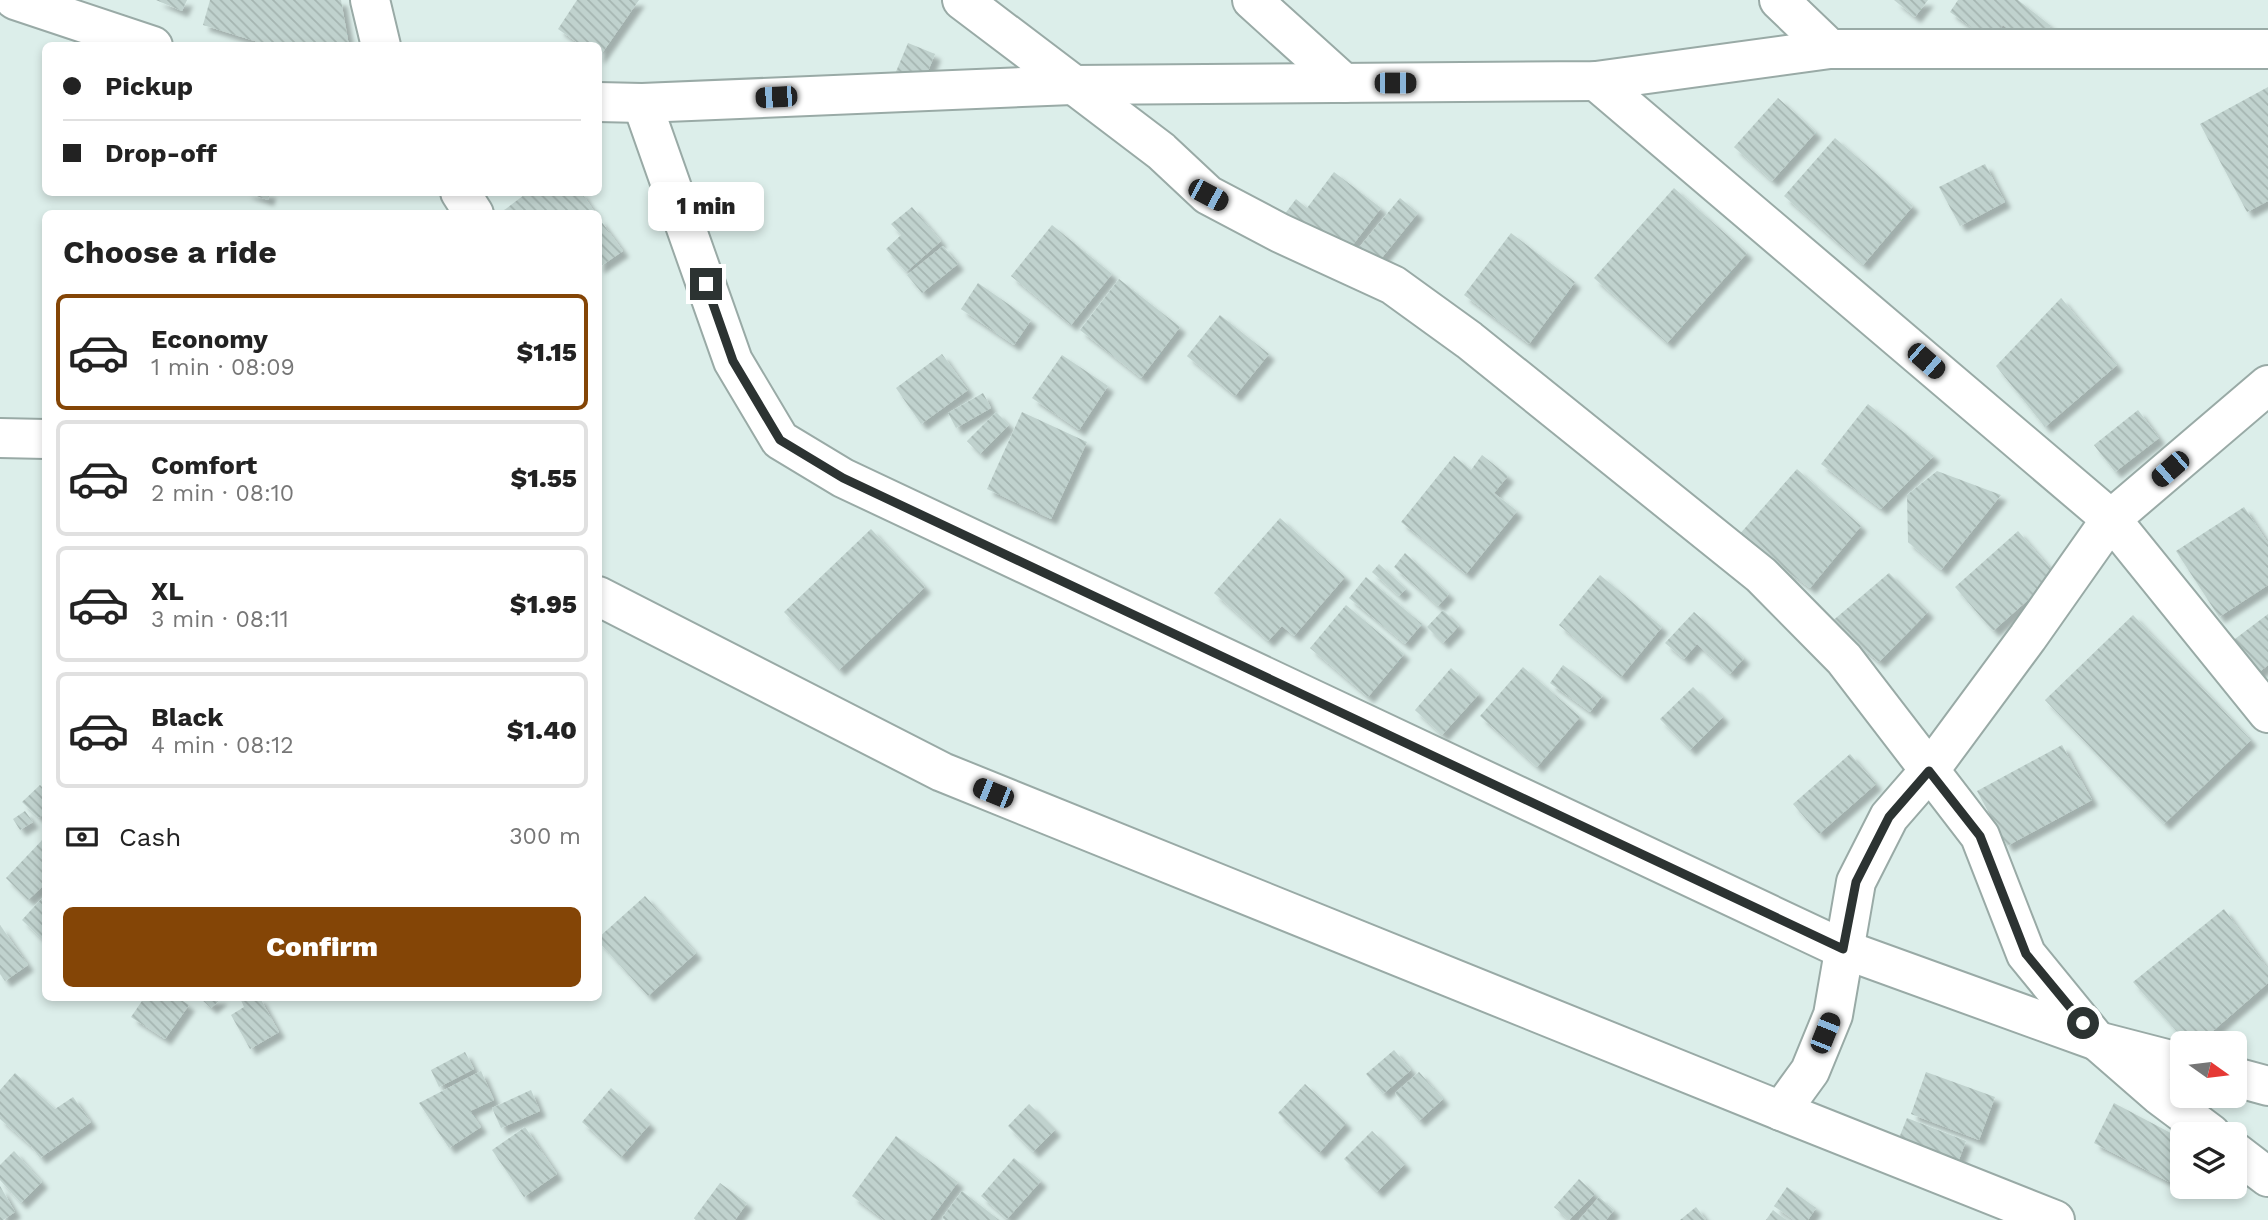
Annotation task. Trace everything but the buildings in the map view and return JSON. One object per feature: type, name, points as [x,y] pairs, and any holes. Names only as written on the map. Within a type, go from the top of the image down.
[{"type":"street","points":[[15,0],[141,42]]},
{"type":"street","points":[[370,0],[381,42]]},
{"type":"street","points":[[962,0],[1161,150],[1208,195],[1280,233],[1393,285],[1469,340],[1761,575],[1844,659],[1980,836],[2026,954],[2097,1041],[2195,1122]]},
{"type":"street","points":[[1252,0],[1344,83]]},
{"type":"street","points":[[1779,0],[1830,49]]},
{"type":"street","points":[[602,102],[642,103],[1072,85],[1596,81],[1830,49],[2268,49]]},
{"type":"street","points":[[1596,81],[2111,519],[2268,713]]},
{"type":"street","points":[[642,103],[733,361],[780,440],[843,478],[1843,949],[2097,1041],[2170,1060]]},
{"type":"street","points":[[1781,1111],[1810,1071],[1833,1015],[1856,882],[1889,817],[1929,771],[2111,519],[2268,385]]},
{"type":"street","points":[[0,438],[42,439]]},
{"type":"street","points":[[602,598],[942,772],[2056,1220]]},
{"type":"street","points":[[2247,1080],[2268,1086]]},
{"type":"street","points":[[2247,1161],[2268,1177]]},
{"type":"route","points":[[706,284],[733,361],[780,440],[843,478],[1843,949],[1856,882],[1889,817],[1929,771],[1980,836],[2026,954],[2083,1023]]}]
